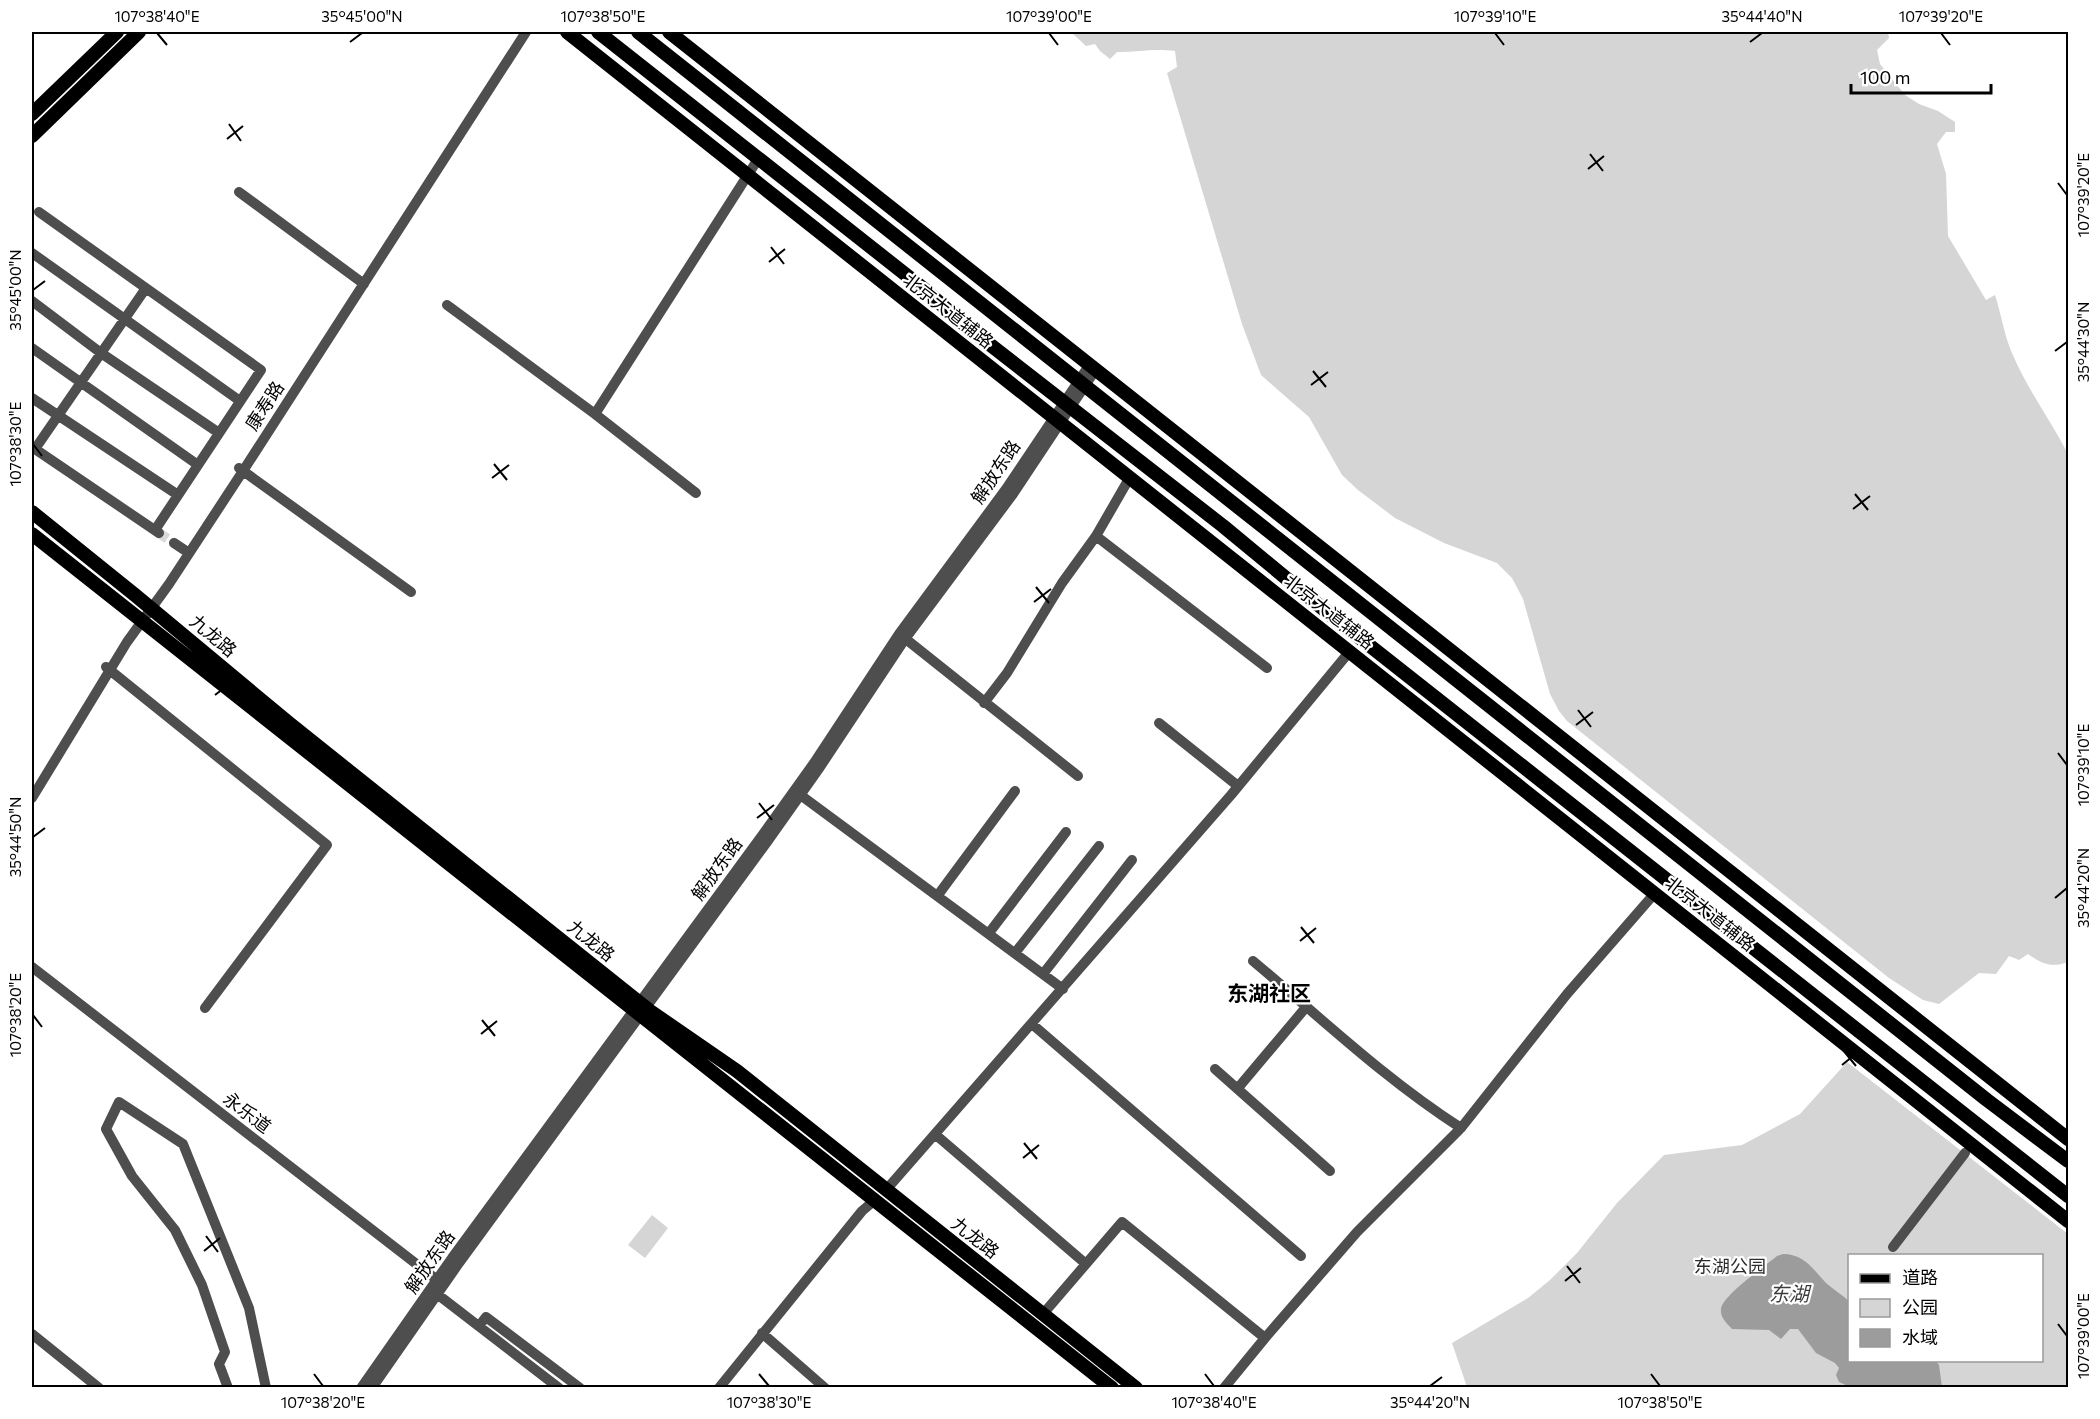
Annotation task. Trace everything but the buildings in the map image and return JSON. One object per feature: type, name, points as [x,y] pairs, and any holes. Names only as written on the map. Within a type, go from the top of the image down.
[{"type":"main road","points":[[32,114],[117,32]]},
{"type":"main road","points":[[32,136],[139,32]]},
{"type":"main road","name":"北京大道辅路","points":[[567,32],[2068,1221]]},
{"type":"main road","points":[[598,32],[1222,526],[1254,554],[2068,1196]]},
{"type":"main road","points":[[638,32],[1987,1100],[2068,1161]]},
{"type":"main road","points":[[669,32],[2068,1139]]},
{"type":"main road","name":"九龙路","points":[[32,513],[874,1200],[1112,1388]]},
{"type":"main road","name":"九龙路","points":[[32,534],[640,1009],[737,1071],[1136,1388]]},
{"type":"street","name":"康寿路","points":[[362,283],[519,32]]},
{"type":"street","name":"康寿路","points":[[32,788],[140,619],[241,469],[526,32]]},
{"type":"street","points":[[595,414],[758,159]]},
{"type":"street","points":[[239,192],[362,283]]},
{"type":"street","points":[[39,212],[146,288],[261,370],[178,495],[157,532],[35,449],[146,288]]},
{"type":"street","points":[[32,253],[240,401]]},
{"type":"street","points":[[32,301],[102,353],[219,433]]},
{"type":"street","points":[[447,305],[595,414],[696,493]]},
{"type":"street","points":[[32,348],[198,465]]},
{"type":"street","name":"解放东路","points":[[362,1388],[797,793],[944,571],[1057,419],[1093,366]]},
{"type":"street","points":[[32,398],[178,495]]},
{"type":"street","points":[[241,469],[411,592]]},
{"type":"street","points":[[984,703],[1007,673],[1062,583],[1096,536],[1130,477]]},
{"type":"street","points":[[1096,536],[1267,668]]},
{"type":"street","points":[[174,543],[187,551]]},
{"type":"street","points":[[902,636],[1078,776]]},
{"type":"street","points":[[886,1190],[1238,786],[1350,651]]},
{"type":"street","name":"康寿路","points":[[32,798],[108,669]]},
{"type":"street","points":[[108,669],[327,845],[205,1008]]},
{"type":"street","points":[[1159,723],[1238,786]]},
{"type":"street","points":[[938,895],[1016,791]]},
{"type":"street","points":[[797,793],[1063,989]]},
{"type":"street","points":[[988,933],[1066,832]]},
{"type":"street","points":[[1016,953],[1099,846]]},
{"type":"street","points":[[1043,974],[1132,860]]},
{"type":"street","points":[[1224,1388],[1357,1232],[1461,1128],[1567,994],[1655,893]]},
{"type":"street","points":[[1253,961],[1380,1068],[1434,1111],[1461,1128]]},
{"type":"street","name":"永乐道","points":[[32,967],[438,1287]]},
{"type":"street","name":"永乐道","points":[[32,975],[438,1287]]},
{"type":"street","points":[[1238,1088],[1307,1006]]},
{"type":"street","points":[[1032,1024],[1301,1256]]},
{"type":"street","points":[[1215,1069],[1330,1171]]},
{"type":"street","points":[[228,1388],[219,1364],[225,1352],[202,1285],[175,1230],[132,1176],[106,1129],[119,1102],[183,1144],[249,1308],[266,1388]]},
{"type":"street","points":[[936,1135],[1086,1264]]},
{"type":"street","points":[[1893,1247],[1965,1153]]},
{"type":"street","points":[[719,1388],[862,1211],[874,1200]]},
{"type":"street","points":[[1043,1314],[1122,1221],[1265,1338]]},
{"type":"street","points":[[438,1287],[479,1326],[559,1388]]},
{"type":"street","name":"解放东路","points":[[372,1388],[438,1287]]},
{"type":"street","points":[[479,1326],[486,1317],[580,1388]]},
{"type":"street","points":[[762,1333],[825,1388]]},
{"type":"street","points":[[32,1334],[99,1388]]},
{"type":"green space","points":[[1071,32],[1888,32],[1889,38],[1877,50],[1880,64],[1905,95],[1955,122],[1955,132],[1946,132],[1937,144],[1946,174],[1948,236],[1986,300],[1995,295],[2012,353],[2068,454],[2068,962],[2052,965],[2042,963],[2028,954],[2019,960],[2009,956],[1996,974],[1979,973],[1939,1004],[1923,1000],[1889,978],[1567,721],[1550,694],[1523,599],[1512,578],[1497,563],[1444,543],[1395,518],[1358,490],[1342,475],[1309,417],[1261,375],[1242,324],[1167,73],[1177,67],[1175,51],[1117,52],[1110,59],[1095,44],[1086,46]]},
{"type":"green space","name":"东湖公园","points":[[1847,1062],[2068,1234],[2068,1387],[1467,1387],[1452,1343],[1528,1298],[1550,1280],[1577,1253],[1617,1203],[1664,1155],[1742,1145],[1800,1114]]},
{"type":"green space","points":[[652,1215],[668,1228],[645,1258],[628,1245]]},
{"type":"water","name":"东湖","points":[[1783,1254],[1802,1259],[1826,1283],[1848,1300],[1848,1362],[1937,1362],[1942,1387],[1850,1387],[1839,1382],[1836,1375],[1839,1368],[1835,1363],[1816,1353],[1798,1329],[1790,1329],[1781,1339],[1769,1330],[1732,1329],[1722,1315],[1723,1303],[1745,1281],[1777,1256]]},
{"type":"tunnel","points":[[159,533],[174,543]]},
{"type":"district","name":"东湖社区","points":[[1269,994]]}]
